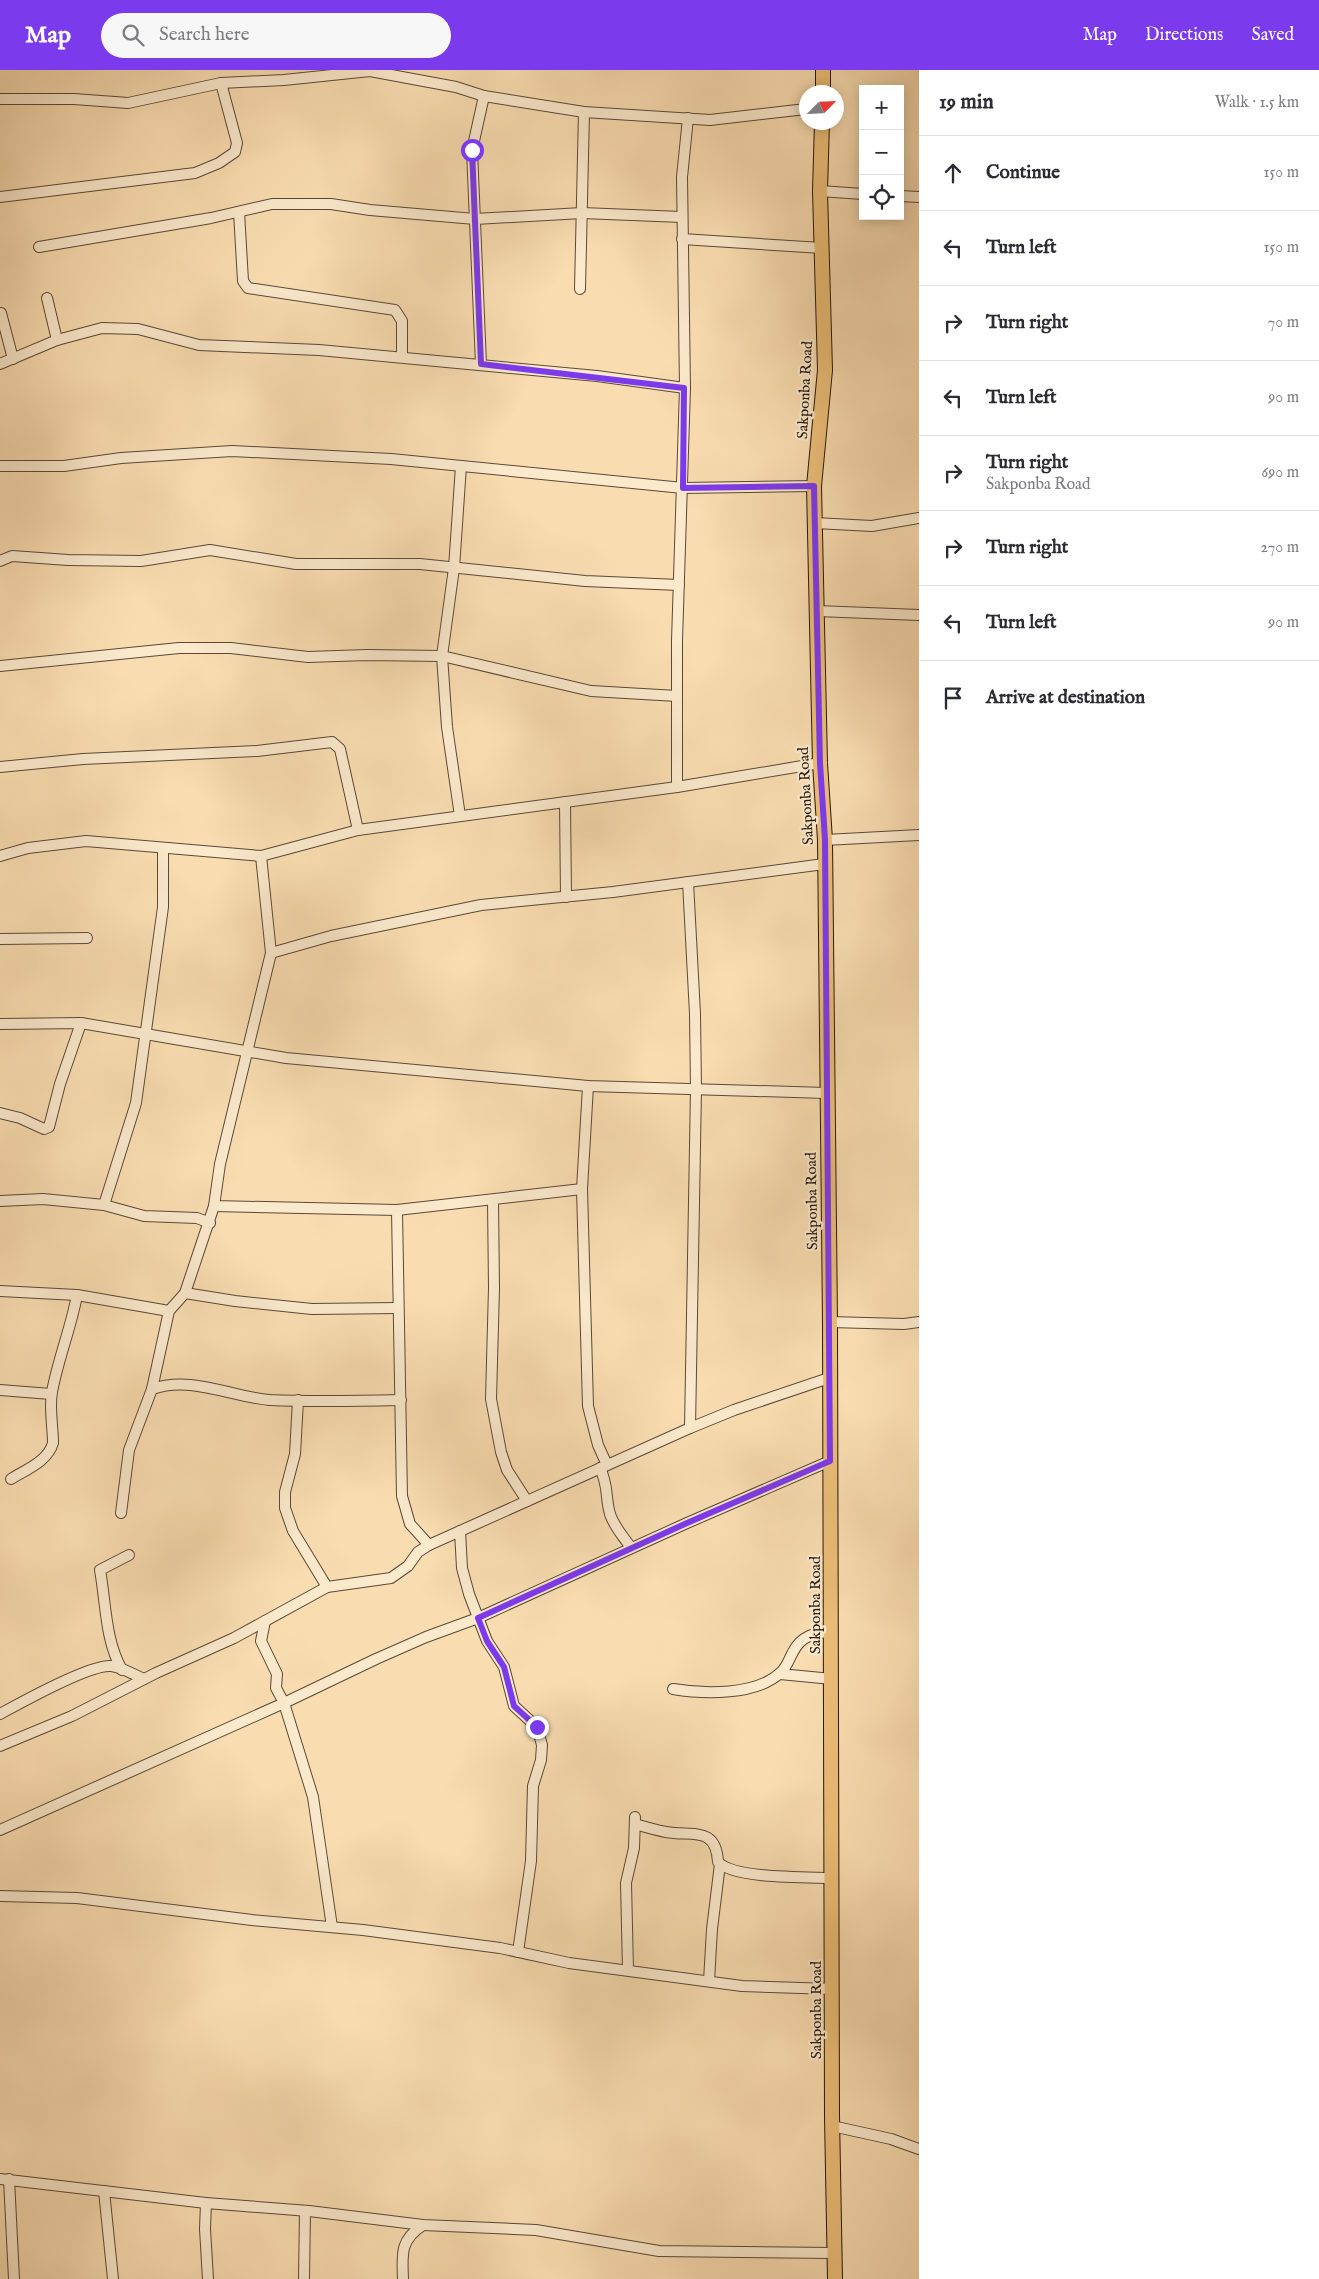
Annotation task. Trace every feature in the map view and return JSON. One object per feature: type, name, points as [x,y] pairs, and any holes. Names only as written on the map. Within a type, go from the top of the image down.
[{"type":"main road","points":[[823,70],[823,85]]},
{"type":"main road","name":"Sakponba Road","points":[[822,130],[820,191],[825,370],[814,486],[820,763],[825,840],[832,1632],[832,2126],[835,2279]]},
{"type":"street","points":[[0,99],[74,99],[128,103],[221,83],[284,80],[370,71],[456,87],[484,96],[584,112],[710,120],[799,110]]},
{"type":"street","points":[[0,197],[195,173],[219,163],[235,152],[237,143],[221,83]]},
{"type":"street","points":[[481,364],[472,150],[484,96]]},
{"type":"street","points":[[580,289],[584,112]]},
{"type":"street","points":[[677,787],[677,696],[684,388],[682,177],[688,118]]},
{"type":"street","points":[[820,191],[859,194]]},
{"type":"street","points":[[904,196],[919,197]]},
{"type":"street","points":[[39,247],[239,212],[272,204],[331,204],[370,210],[475,219],[582,213],[682,217]]},
{"type":"street","points":[[239,212],[243,281],[248,288],[395,310],[402,321],[402,358]]},
{"type":"street","points":[[682,239],[822,248]]},
{"type":"street","points":[[47,298],[57,340]]},
{"type":"street","points":[[1,313],[13,359]]},
{"type":"street","points":[[0,364],[57,340],[102,328],[138,329],[199,345],[319,350],[481,364],[684,388]]},
{"type":"street","points":[[0,466],[64,466],[121,458],[232,451],[391,459],[683,488],[814,486]]},
{"type":"street","points":[[460,816],[447,727],[442,656],[454,568],[461,466]]},
{"type":"street","points":[[815,523],[872,526],[919,518]]},
{"type":"street","points":[[0,561],[12,556],[141,562],[210,550],[296,564],[420,564],[585,581],[679,585]]},
{"type":"street","points":[[817,611],[919,615]]},
{"type":"street","points":[[0,666],[179,648],[231,648],[308,657],[367,655],[442,656],[591,691],[677,696]]},
{"type":"street","points":[[0,768],[83,759],[258,751],[332,742],[340,749],[358,830]]},
{"type":"street","points":[[0,856],[28,848],[86,841],[261,856],[358,830],[677,787],[820,763]]},
{"type":"street","points":[[565,802],[566,897]]},
{"type":"street","points":[[825,840],[919,835]]},
{"type":"street","points":[[104,1205],[136,1103],[163,907],[163,849]]},
{"type":"street","points":[[122,1513],[130,1450],[152,1389],[169,1311],[185,1293],[210,1224],[220,1164],[271,953],[261,856]]},
{"type":"street","points":[[271,953],[331,936],[480,905],[566,897],[824,864]]},
{"type":"street","points":[[688,882],[695,1014],[696,1089],[690,1428]]},
{"type":"street","points":[[0,939],[87,938]]},
{"type":"street","points":[[0,1024],[81,1024],[146,1033],[286,1058],[588,1086],[826,1093]]},
{"type":"street","points":[[0,1113],[44,1129],[49,1127],[60,1084],[81,1024]]},
{"type":"street","points":[[588,1086],[582,1189],[588,1406],[604,1466],[610,1512],[614,1523],[632,1548]]},
{"type":"street","points":[[214,1206],[398,1210],[582,1189]]},
{"type":"street","points":[[0,1201],[43,1198],[104,1205],[144,1216],[196,1218],[210,1224]]},
{"type":"street","points":[[493,1200],[494,1288],[491,1399],[501,1452],[507,1470],[526,1501]]},
{"type":"street","points":[[398,1210],[402,1496],[410,1524],[430,1545]]},
{"type":"street","points":[[0,1291],[77,1295],[169,1311]]},
{"type":"street","points":[[185,1293],[235,1301],[312,1309],[398,1308]]},
{"type":"street","points":[[11,1479],[46,1456],[54,1443],[51,1394],[62,1347],[72,1321],[77,1295]]},
{"type":"street","points":[[830,1322],[904,1324],[919,1322]]},
{"type":"street","points":[[0,1746],[72,1716],[144,1679],[234,1638],[327,1588],[391,1578],[408,1566],[418,1552],[430,1545],[526,1501],[734,1410],[829,1378]]},
{"type":"street","points":[[152,1389],[174,1385],[201,1386],[268,1400],[401,1400]]},
{"type":"street","points":[[0,1390],[51,1394]]},
{"type":"street","points":[[298,1400],[295,1454],[285,1492],[285,1508],[293,1531],[327,1588]]},
{"type":"street","points":[[0,1830],[284,1704],[401,1648],[478,1618],[830,1461]]},
{"type":"street","points":[[460,1532],[462,1568],[478,1618],[487,1641],[504,1667],[514,1706],[537,1727],[542,1746],[541,1760],[533,1786],[531,1862],[518,1952]]},
{"type":"street","points":[[122,1670],[116,1659],[109,1631],[100,1570],[129,1555]]},
{"type":"street","points":[[265,1620],[261,1641],[277,1674],[276,1688],[284,1704],[312,1797],[332,1927]]},
{"type":"street","points":[[780,1674],[793,1650],[806,1637],[818,1632],[832,1632]]},
{"type":"street","points":[[0,1714],[36,1693],[92,1670],[110,1666],[144,1679]]},
{"type":"street","points":[[673,1689],[709,1693],[740,1690],[780,1674],[832,1679]]},
{"type":"street","points":[[628,1970],[626,1884],[634,1848],[635,1821],[667,1833],[705,1836],[713,1842],[720,1864],[708,1982]]},
{"type":"street","points":[[720,1864],[723,1868],[759,1875],[832,1878]]},
{"type":"street","points":[[0,1896],[77,1898],[252,1920],[332,1927],[518,1952],[569,1962],[742,1986],[832,1989]]},
{"type":"street","points":[[832,2126],[891,2139],[919,2149]]},
{"type":"street","points":[[14,2279],[4,2179],[206,2203],[305,2211],[423,2225],[536,2230],[659,2251],[835,2253]]},
{"type":"street","points":[[104,2190],[113,2279]]},
{"type":"street","points":[[206,2203],[205,2229],[208,2279]]},
{"type":"street","points":[[304,2279],[305,2211]]},
{"type":"street","points":[[403,2279],[404,2246],[409,2236],[423,2225]]},
{"type":"route","points":[[472,150],[481,364],[597,376],[684,388],[683,488],[814,486],[820,763],[825,840],[830,1461],[687,1523],[478,1618],[487,1641],[504,1667],[509,1694],[514,1706],[537,1727]]}]
